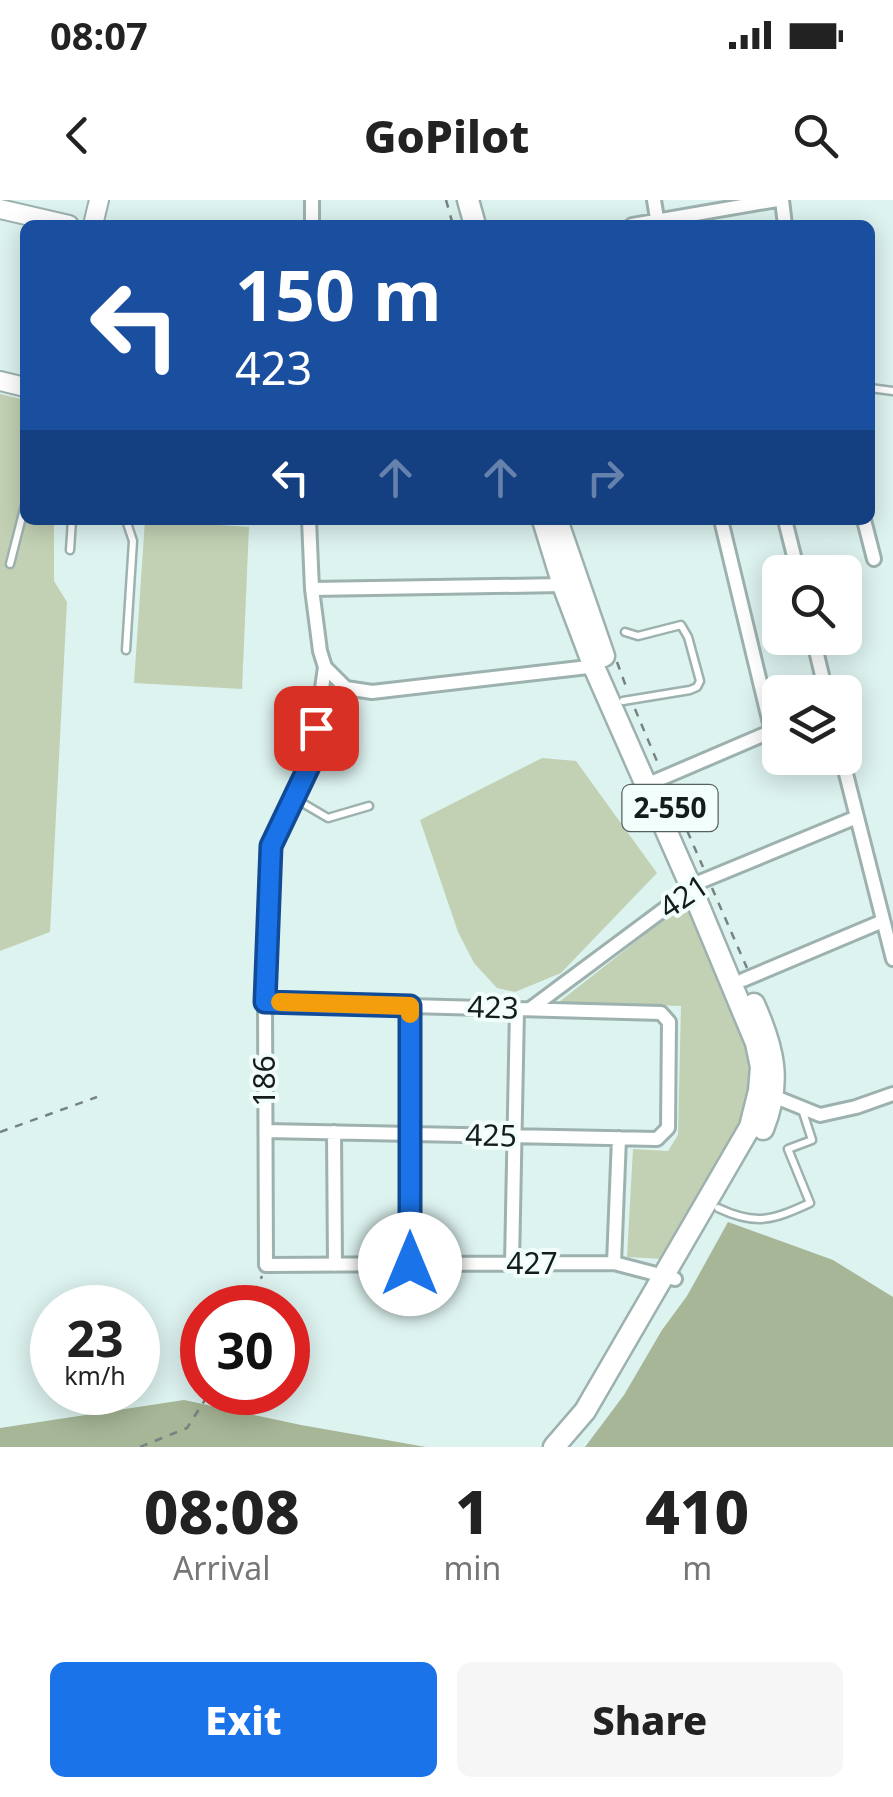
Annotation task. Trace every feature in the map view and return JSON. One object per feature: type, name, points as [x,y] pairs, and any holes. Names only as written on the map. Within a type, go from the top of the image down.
[{"type":"main road","name":"2-550","points":[[545,525],[563,584],[627,701],[756,1043],[767,1094],[760,1136],[718,1208],[670,1277]]},
{"type":"main road","name":"2-550","points":[[560,525],[606,665],[656,781]]},
{"type":"main road","name":"2-550","points":[[554,1447],[569,1442],[591,1424],[775,1077],[770,1045],[747,978],[696,884]]},
{"type":"street","points":[[674,220],[779,200]]},
{"type":"street","points":[[0,209],[47,220]]},
{"type":"street","name":"186","points":[[266,1265],[265,1002],[271,846],[312,760],[325,667],[312,589],[309,525]]},
{"type":"street","points":[[722,525],[762,677]]},
{"type":"street","points":[[786,525],[794,555]]},
{"type":"street","points":[[865,525],[874,559]]},
{"type":"street","points":[[312,589],[563,584]]},
{"type":"street","points":[[325,667],[346,688],[372,692],[606,665]]},
{"type":"street","points":[[656,781],[762,736]]},
{"type":"street","points":[[846,775],[893,960]]},
{"type":"street","name":"421","points":[[524,1009],[696,884],[857,817]]},
{"type":"street","points":[[747,978],[883,921]]},
{"type":"street","name":"423","points":[[265,1002],[660,1013],[670,1022],[668,1128],[657,1139]]},
{"type":"street","points":[[410,1006],[410,1264]]},
{"type":"street","points":[[512,1264],[515,1136],[524,1009]]},
{"type":"street","points":[[767,1094],[820,1115],[893,1094]]},
{"type":"street","name":"425","points":[[266,1131],[657,1139]]},
{"type":"street","points":[[334,1132],[336,1265]]},
{"type":"street","points":[[614,1263],[619,1138]]},
{"type":"street","name":"427","points":[[266,1265],[614,1263],[670,1277]]},
{"type":"lane","points":[[10,564],[20,525]]},
{"type":"lane","points":[[70,550],[72,525]]},
{"type":"lane","points":[[126,650],[133,541],[128,525]]},
{"type":"lane","points":[[626,632],[638,636],[681,625],[700,681],[690,690],[627,701]]},
{"type":"lane","points":[[294,798],[328,818],[369,806]]},
{"type":"lane","points":[[718,1208],[740,1218],[766,1219],[810,1203],[788,1149],[812,1140],[802,1108]]},
{"type":"path","points":[[606,665],[627,701],[656,781],[747,978]]},
{"type":"path","points":[[0,1132],[98,1097]]},
{"type":"path","points":[[258,1285],[266,1265]]},
{"type":"path","points":[[140,1447],[187,1428],[195,1415]]},
{"type":"green space","points":[[0,394],[20,399],[20,525],[54,525],[54,581],[67,602],[50,932],[0,951]]},
{"type":"green space","points":[[145,525],[249,527],[242,689],[134,683]]},
{"type":"green space","points":[[542,758],[576,761],[657,873],[561,973],[515,992],[497,988],[474,963],[458,932],[420,820]]},
{"type":"green space","points":[[689,900],[752,1050],[756,1080],[747,1122],[665,1259],[627,1257],[633,1149],[668,1151],[678,1135],[681,1006],[559,1002]]},
{"type":"green space","points":[[728,1222],[833,1260],[893,1297],[893,1447],[585,1447],[624,1395],[687,1296]]},
{"type":"green space","points":[[180,1401],[180,1415],[254,1415],[426,1447],[0,1447],[0,1428],[85,1415],[160,1415],[160,1404]]},
{"type":"slow traffic","points":[[280,1002],[410,1006],[410,1014]]},
{"type":"route","points":[[316,728],[312,760],[271,846],[265,1002],[410,1006],[410,1264]]}]
